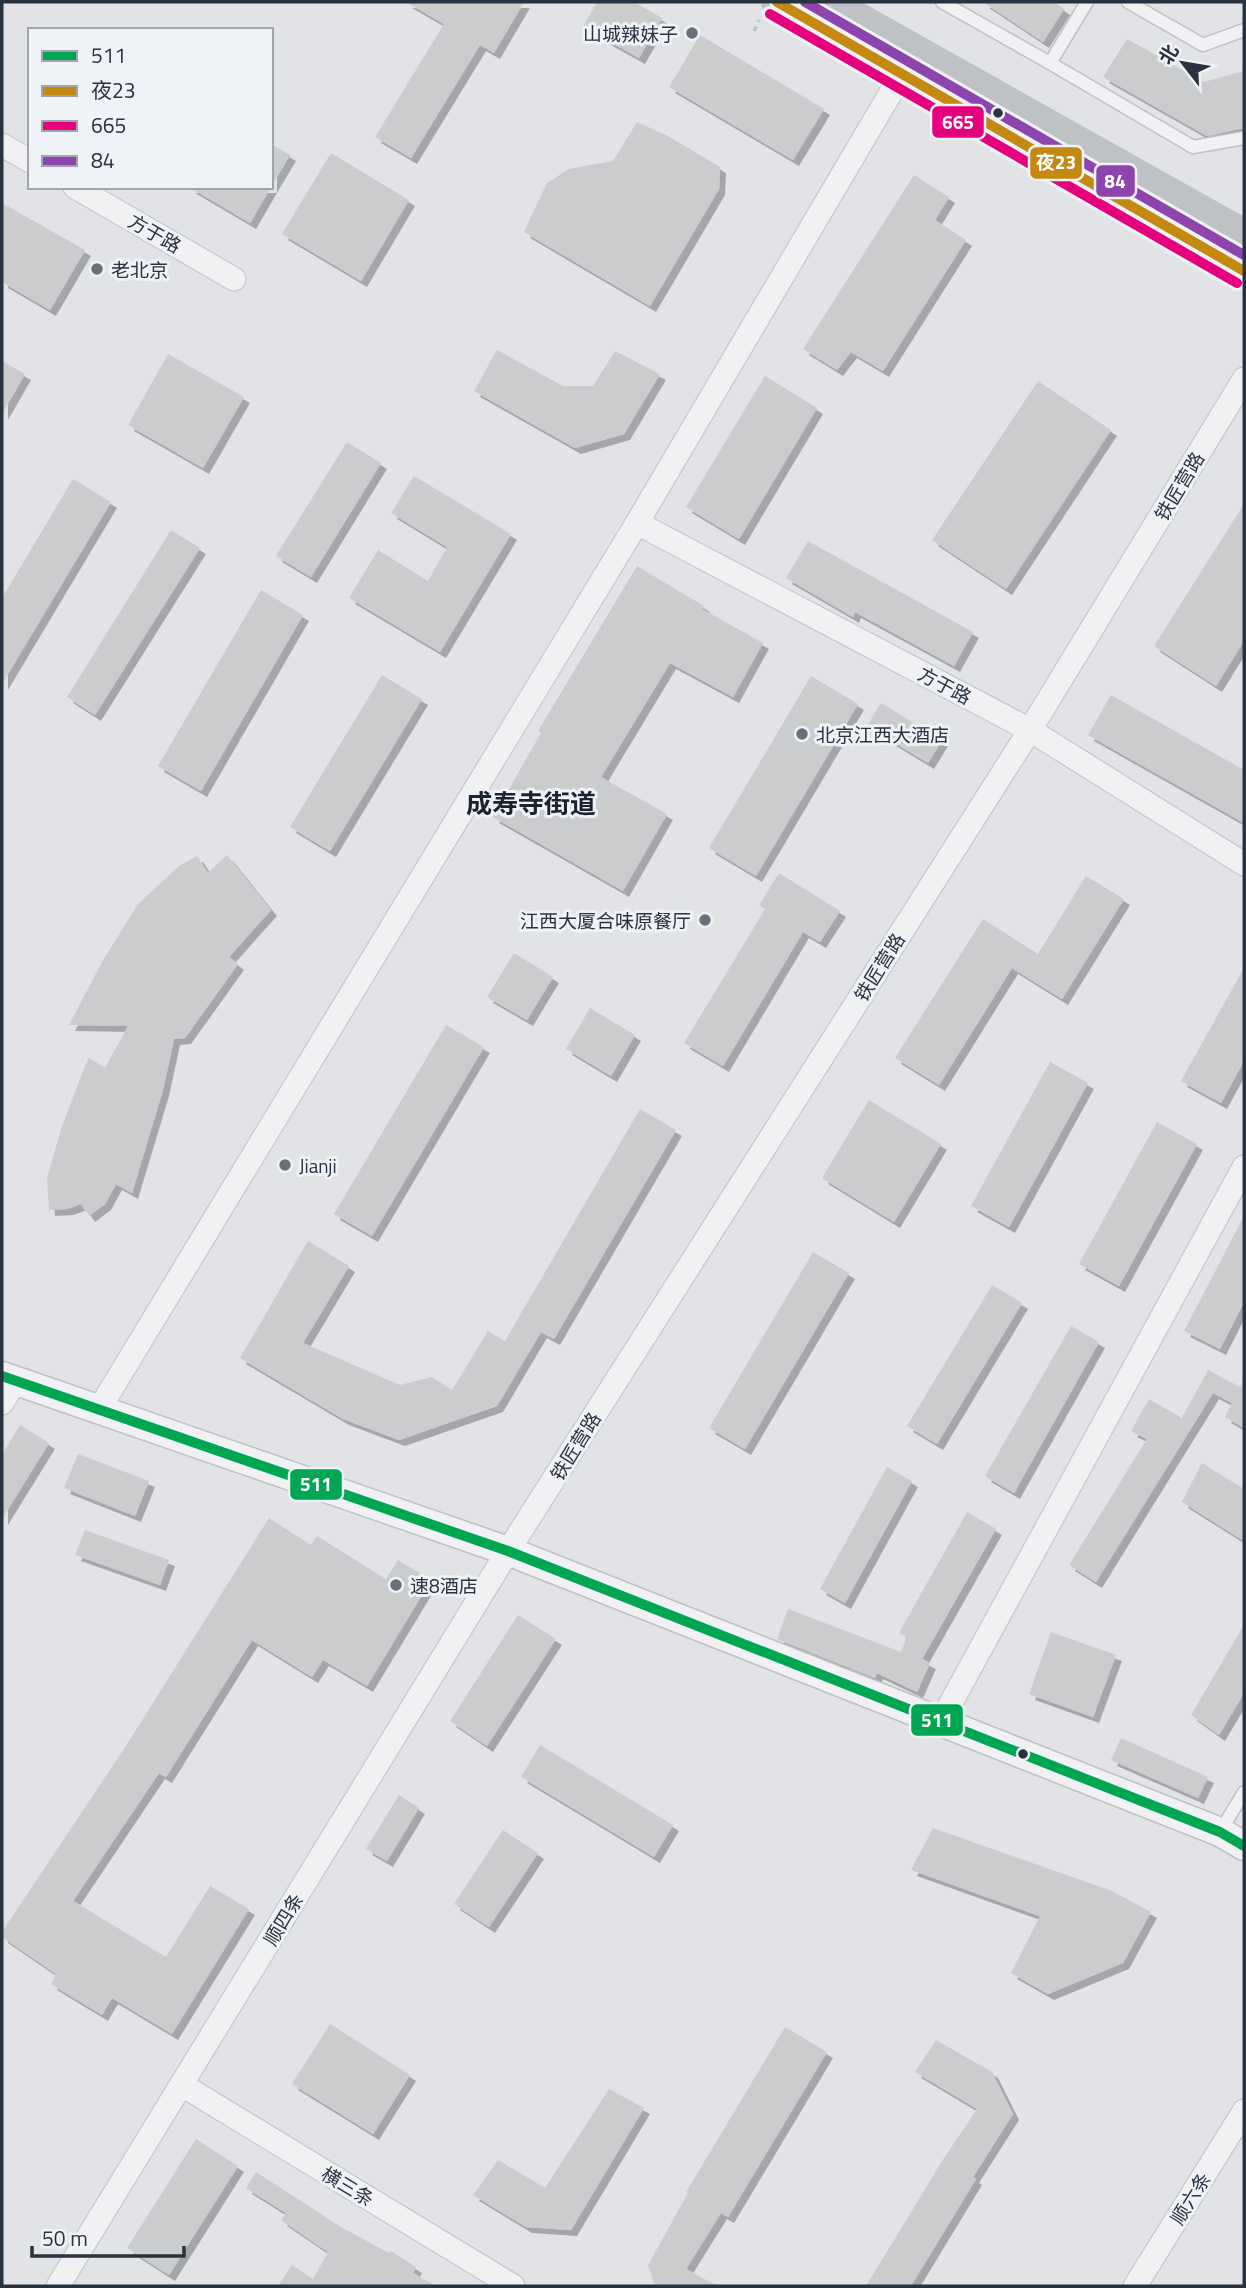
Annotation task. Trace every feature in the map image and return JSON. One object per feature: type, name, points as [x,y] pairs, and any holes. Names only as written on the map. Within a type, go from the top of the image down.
[{"type":"main road","points":[[777,2],[903,72],[1244,271]]},
{"type":"main road","points":[[829,2],[1244,235]]},
{"type":"street","points":[[98,1411],[637,523],[903,72]]},
{"type":"street","points":[[2,145],[28,160]]},
{"type":"street","name":"方于路","points":[[78,189],[234,279]]},
{"type":"street","name":"铁匠营路","points":[[508,1551],[1030,730],[1244,379]]},
{"type":"street","name":"方于路","points":[[637,523],[1030,730],[1244,864]]},
{"type":"street","points":[[940,1723],[1244,1167]]},
{"type":"street","points":[[6,1387],[98,1411],[508,1551],[1220,1832],[1244,1846]]},
{"type":"street","name":"顺四条","points":[[58,2286],[508,1551]]},
{"type":"street","name":"横三条","points":[[182,2085],[513,2286]]},
{"type":"street","name":"顺六条","points":[[1135,2286],[1244,2110]]},
{"type":"lane","points":[[942,2],[1193,147],[1244,138]]},
{"type":"lane","points":[[1050,63],[1087,2]]},
{"type":"lane","points":[[1128,2],[1203,45],[1244,30]]},
{"type":"lane","points":[[1220,1832],[1244,1792]]},
{"type":"building","points":[[406,2],[524,2],[494,53],[480,45],[411,158],[375,137],[444,24]]},
{"type":"building","points":[[597,2],[634,2],[662,18],[639,58],[583,27]]},
{"type":"building","points":[[983,2],[1054,2],[1064,9],[1043,42]]},
{"type":"building","points":[[700,35],[824,109],[793,160],[669,87]]},
{"type":"building","points":[[1127,39],[1204,82],[1244,71],[1244,128],[1207,136],[1103,77]]},
{"type":"building","points":[[637,122],[668,136],[720,167],[719,189],[650,306],[524,232],[547,183],[569,169],[613,161]]},
{"type":"building","points":[[273,145],[290,155],[273,184]]},
{"type":"building","points":[[331,153],[409,200],[361,281],[282,234]]},
{"type":"building","points":[[914,175],[949,197],[935,220],[966,240],[883,371],[851,352],[837,370],[803,349]]},
{"type":"building","points":[[192,189],[270,189],[250,223]]},
{"type":"building","points":[[2,203],[85,250],[50,310],[2,282]]},
{"type":"building","points":[[497,350],[563,386],[593,386],[615,351],[660,374],[624,434],[575,448],[474,391]]},
{"type":"building","points":[[168,354],[244,397],[203,468],[128,425]]},
{"type":"building","points":[[2,361],[25,374],[2,414]]},
{"type":"building","points":[[765,376],[817,408],[739,539],[686,507]]},
{"type":"building","points":[[1038,381],[1111,430],[1006,589],[932,540]]},
{"type":"building","points":[[347,442],[381,463],[311,577],[276,556]]},
{"type":"building","points":[[414,476],[511,534],[440,652],[349,598],[378,550],[428,581],[447,547],[391,513]]},
{"type":"building","points":[[73,479],[111,502],[2,684],[2,598]]},
{"type":"building","points":[[1244,504],[1244,641],[1216,686],[1154,646]]},
{"type":"building","points":[[171,530],[200,548],[95,715],[67,697]]},
{"type":"building","points":[[808,541],[973,632],[954,666],[855,612],[853,617],[786,578]]},
{"type":"building","points":[[637,566],[704,606],[702,609],[763,643],[733,697],[670,663],[601,777],[667,814],[623,891],[493,817],[541,733],[538,731]]},
{"type":"building","points":[[261,590],[303,615],[201,791],[158,766]]},
{"type":"building","points":[[382,675],[422,699],[330,851],[290,827]]},
{"type":"building","points":[[811,676],[858,704],[756,876],[709,848]]},
{"type":"building","points":[[1111,695],[1244,770],[1244,823],[1088,735]]},
{"type":"building","points":[[881,703],[942,740],[928,763],[867,726]]},
{"type":"building","points":[[227,855],[271,910],[229,957],[238,964],[185,1038],[174,1039],[163,1090],[132,1193],[116,1184],[105,1204],[89,1216],[81,1204],[67,1209],[49,1210],[47,1178],[62,1126],[85,1066],[89,1058],[105,1068],[128,1026],[69,1025],[102,962],[138,904],[179,866],[197,856],[208,873]]},
{"type":"building","points":[[779,873],[840,911],[820,942],[803,932],[723,1066],[684,1043],[765,909],[759,905]]},
{"type":"building","points":[[1086,876],[1124,899],[1062,999],[1012,968],[939,1085],[895,1058],[983,919],[1038,954]]},
{"type":"building","points":[[514,953],[553,977],[527,1020],[487,997]]},
{"type":"building","points":[[1244,968],[1244,1061],[1221,1103],[1181,1081]]},
{"type":"building","points":[[590,1008],[635,1035],[611,1076],[566,1049]]},
{"type":"building","points":[[446,1025],[484,1047],[372,1236],[334,1214]]},
{"type":"building","points":[[1050,1062],[1088,1083],[1009,1227],[971,1206]]},
{"type":"building","points":[[869,1100],[941,1144],[894,1222],[822,1178]]},
{"type":"building","points":[[640,1109],[676,1130],[554,1339],[541,1332],[497,1406],[399,1440],[343,1419],[240,1358],[308,1241],[349,1266],[303,1343],[400,1385],[432,1377],[452,1390],[488,1331],[505,1341]]},
{"type":"building","points":[[1157,1122],[1197,1144],[1119,1286],[1079,1264]]},
{"type":"building","points":[[1244,1216],[1244,1302],[1220,1349],[1184,1331]]},
{"type":"building","points":[[813,1252],[849,1273],[745,1449],[709,1428]]},
{"type":"building","points":[[992,1285],[1022,1303],[937,1444],[907,1426]]},
{"type":"building","points":[[1071,1326],[1099,1342],[1014,1493],[985,1476]]},
{"type":"building","points":[[1208,1370],[1240,1387],[1244,1379],[1244,1428],[1225,1417],[1232,1403],[1213,1393],[1096,1582],[1069,1565],[1147,1439],[1131,1431],[1149,1399],[1182,1418]]},
{"type":"building","points":[[20,1425],[49,1443],[2,1519],[2,1455]]},
{"type":"building","points":[[78,1454],[149,1481],[135,1516],[64,1488]]},
{"type":"building","points":[[1202,1463],[1244,1489],[1244,1541],[1182,1502]]},
{"type":"building","points":[[887,1467],[912,1481],[845,1603],[820,1589]]},
{"type":"building","points":[[967,1512],[996,1529],[922,1659],[930,1663],[917,1692],[877,1673],[875,1678],[777,1639],[788,1609],[901,1652],[907,1637],[899,1633]]},
{"type":"building","points":[[269,1518],[311,1545],[317,1536],[386,1579],[398,1560],[431,1580],[367,1686],[323,1660],[312,1677],[252,1640],[166,1777],[159,1773],[73,1901],[166,1957],[210,1886],[249,1909],[172,2034],[112,1998],[102,2015],[51,1984],[56,1974],[2,1937],[2,1932],[124,1749]]},
{"type":"building","points":[[85,1530],[169,1560],[160,1585],[75,1555]]},
{"type":"building","points":[[518,1615],[556,1639],[487,1746],[450,1721]]},
{"type":"building","points":[[1244,1625],[1244,1693],[1219,1735],[1191,1715]]},
{"type":"building","points":[[1051,1632],[1116,1655],[1093,1717],[1029,1694]]},
{"type":"building","points":[[1121,1738],[1208,1777],[1198,1798],[1111,1760]]},
{"type":"building","points":[[540,1745],[673,1825],[654,1857],[521,1777]]},
{"type":"building","points":[[399,1795],[419,1808],[387,1861],[366,1849]]},
{"type":"building","points":[[933,1828],[1112,1891],[1151,1912],[1123,1963],[1048,1994],[1011,1973],[1040,1916],[911,1870]]},
{"type":"building","points":[[503,1830],[538,1853],[489,1927],[454,1904]]},
{"type":"building","points":[[330,2024],[410,2075],[373,2134],[292,2084]]},
{"type":"building","points":[[785,2027],[827,2052],[728,2217],[721,2213],[686,2269],[717,2286],[655,2286],[648,2265],[688,2193],[686,2192]]},
{"type":"building","points":[[936,2040],[992,2072],[1013,2114],[973,2177],[976,2179],[911,2286],[866,2286],[977,2109],[915,2072]]},
{"type":"building","points":[[609,2089],[644,2108],[571,2230],[526,2227],[473,2195],[498,2160],[545,2188]]},
{"type":"building","points":[[196,2139],[238,2166],[169,2275],[127,2248]]},
{"type":"building","points":[[256,2172],[341,2227],[389,2253],[391,2251],[416,2267],[413,2273],[436,2286],[278,2286],[292,2265],[313,2279],[328,2252],[281,2220],[286,2213],[246,2188]]},
{"type":"transit line","name":"夜23","points":[[777,2],[1244,271]]},
{"type":"transit line","name":"84","points":[[805,2],[1244,255]]},
{"type":"transit line","name":"665","points":[[770,14],[1237,283]]},
{"type":"transit line","name":"511","points":[[2,1376],[508,1551],[1220,1832],[1244,1846]]},
{"type":"place","name":"山城辣妹子","points":[[692,33]]},
{"type":"place","name":"老北京","points":[[97,269]]},
{"type":"place","name":"北京江西大酒店","points":[[802,734]]},
{"type":"place","name":"江西大厦合味原餐厅","points":[[705,920]]},
{"type":"place","name":"Jianji","points":[[285,1165]]},
{"type":"place","name":"速8酒店","points":[[396,1585]]},
{"type":"district","name":"成寿寺街道","points":[[531,803]]}]
